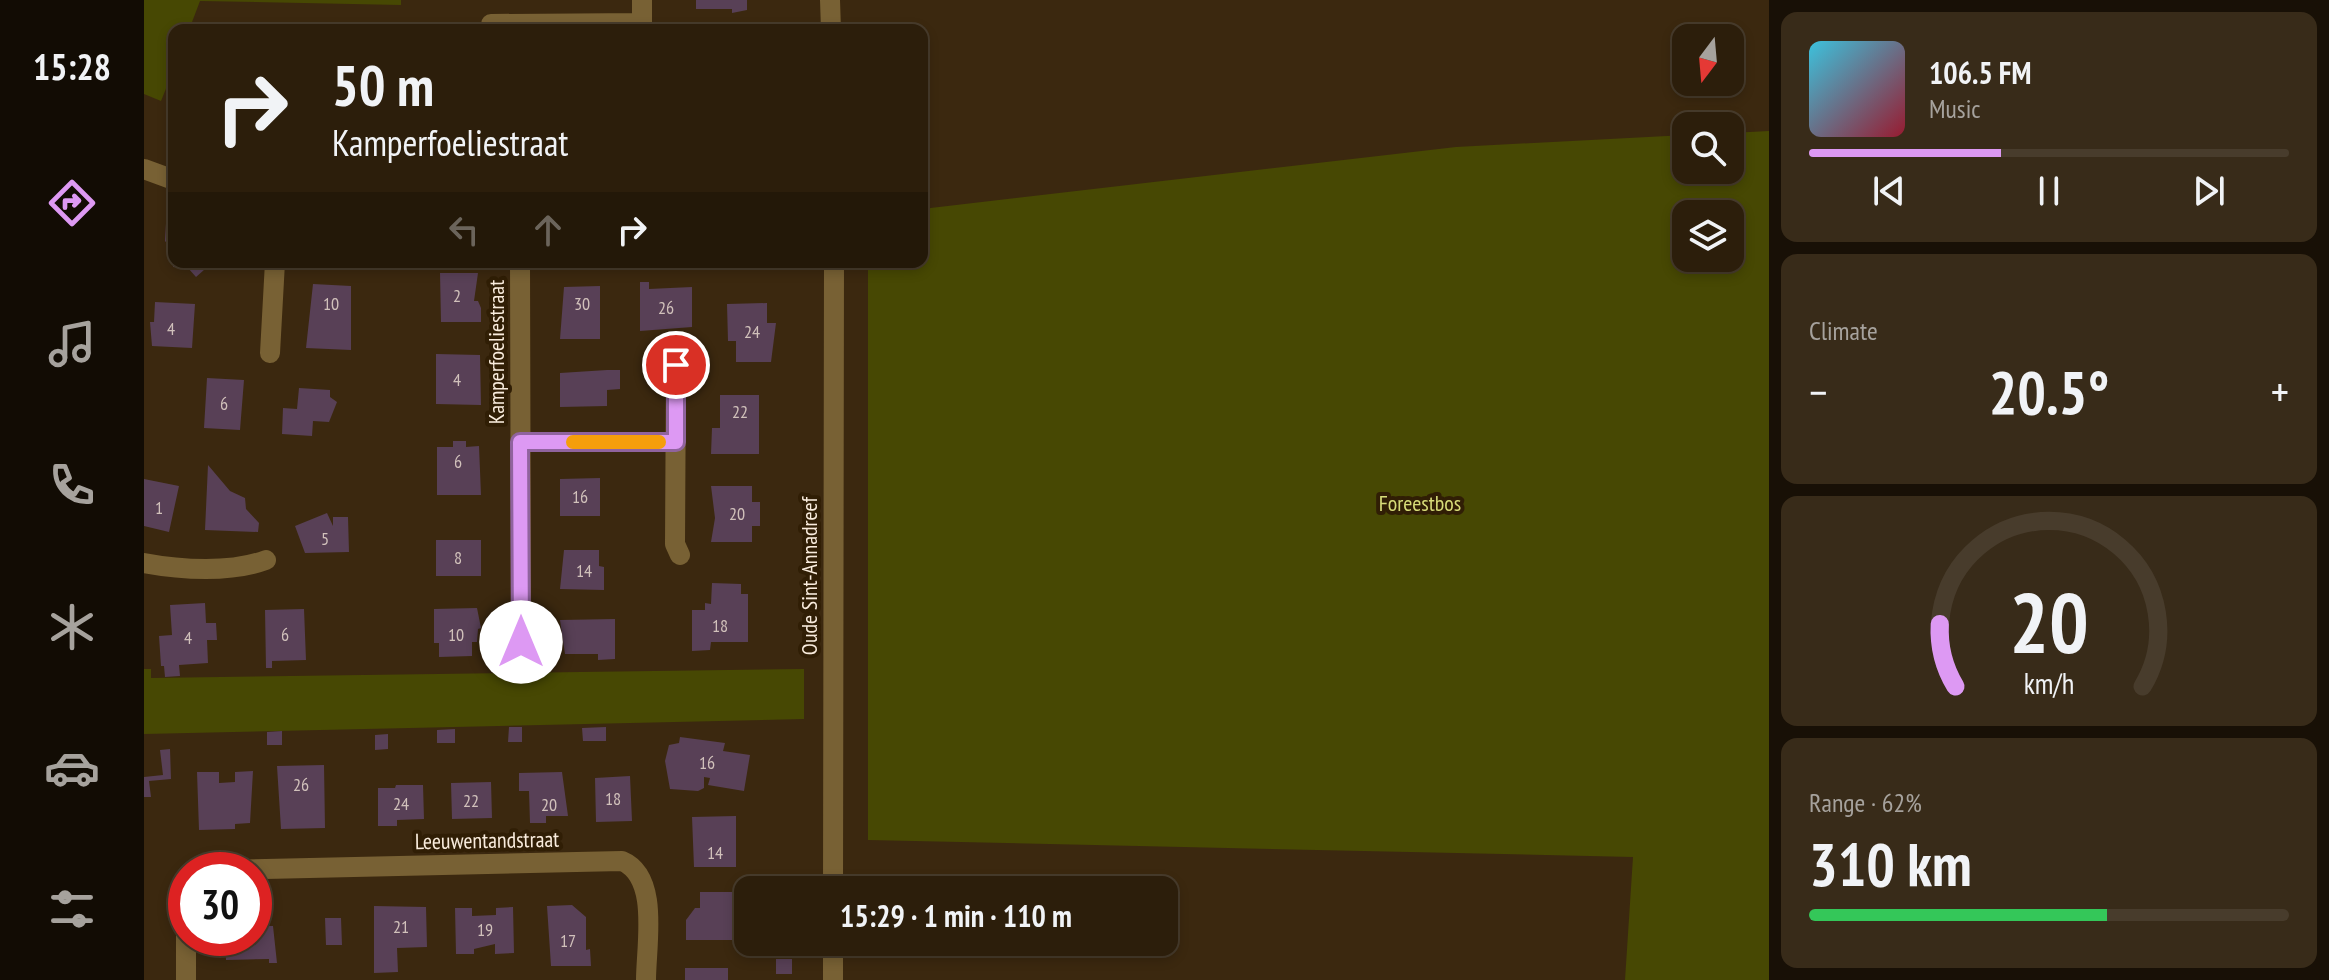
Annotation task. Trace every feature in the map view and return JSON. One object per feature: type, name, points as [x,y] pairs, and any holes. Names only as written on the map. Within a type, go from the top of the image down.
[{"type":"street","points":[[642,0],[642,24]]},
{"type":"street","points":[[830,0],[831,24]]},
{"type":"street","points":[[144,169],[168,178]]},
{"type":"street","points":[[270,353],[275,268]]},
{"type":"street","name":"Kamperfoeliestraat","points":[[520,268],[521,642]]},
{"type":"street","name":"Oude Sint-Annadreef","points":[[833,876],[834,268]]},
{"type":"street","points":[[676,365],[675,544],[680,555]]},
{"type":"street","name":"Kamperfoeliestraat","points":[[520,442],[676,442]]},
{"type":"street","points":[[144,563],[167,567],[250,566],[266,560]]},
{"type":"street","name":"Leeuwentandstraat","points":[[272,869],[622,861],[631,865],[644,881],[646,980]]},
{"type":"street","points":[[186,956],[186,980]]},
{"type":"street","points":[[833,956],[833,980]]},
{"type":"green space","points":[[144,0],[401,0],[401,5],[200,1],[191,24],[168,24],[168,84],[161,101],[144,94]]},
{"type":"green space","name":"Foreestbos","points":[[1769,131],[1769,980],[1625,980],[1633,857],[868,840],[868,268],[928,268],[928,208],[1456,147],[1672,136],[1672,184],[1744,184],[1744,132]]},
{"type":"green space","points":[[144,669],[151,669],[151,678],[804,669],[804,719],[144,734]]},
{"type":"building","points":[[696,0],[747,0],[747,10],[732,13],[732,9],[696,9]]},
{"type":"building","points":[[166,223],[168,244],[165,241]]},
{"type":"building","points":[[188,268],[206,268],[196,277]]},
{"type":"building","points":[[440,273],[478,273],[474,301],[478,301],[481,308],[481,322],[441,322]]},
{"type":"building","points":[[640,282],[649,282],[649,289],[692,287],[692,327],[640,331]]},
{"type":"building","points":[[313,284],[351,286],[351,350],[306,348]]},
{"type":"building","points":[[600,286],[600,339],[560,339],[564,287]]},
{"type":"building","points":[[155,302],[195,304],[192,348],[152,346],[150,322],[154,322]]},
{"type":"building","points":[[767,303],[767,323],[776,323],[771,362],[736,362],[736,341],[728,341],[727,304]]},
{"type":"building","points":[[436,354],[480,355],[481,405],[436,404]]},
{"type":"building","points":[[620,370],[620,389],[607,390],[607,406],[560,407],[560,373]]},
{"type":"building","points":[[207,378],[244,380],[240,430],[204,428]]},
{"type":"building","points":[[299,388],[330,390],[330,397],[337,402],[329,422],[313,421],[312,436],[282,434],[283,408],[297,409]]},
{"type":"building","points":[[720,395],[759,395],[759,454],[711,454],[712,428],[720,428]]},
{"type":"building","points":[[453,441],[466,441],[466,447],[479,446],[481,495],[437,495],[437,447],[453,447]]},
{"type":"building","points":[[208,465],[230,491],[245,498],[246,509],[259,523],[258,532],[205,530]]},
{"type":"building","points":[[600,478],[600,516],[560,516],[560,479]]},
{"type":"building","points":[[144,479],[179,486],[169,532],[144,526]]},
{"type":"building","points":[[711,486],[752,486],[752,502],[760,502],[760,526],[752,526],[752,542],[711,542],[715,518]]},
{"type":"building","points":[[327,513],[333,526],[333,517],[348,517],[349,552],[305,553],[295,526]]},
{"type":"building","points":[[436,540],[481,540],[481,576],[436,576]]},
{"type":"building","points":[[564,550],[599,550],[599,566],[604,567],[604,590],[560,589]]},
{"type":"building","points":[[712,583],[741,584],[741,594],[748,594],[748,642],[711,642],[710,650],[692,651],[692,610],[705,610],[705,603],[711,604]]},
{"type":"building","points":[[205,603],[206,623],[216,623],[217,640],[207,640],[208,663],[179,665],[180,676],[165,677],[159,636],[172,635],[170,605]]},
{"type":"building","points":[[477,608],[481,628],[478,629],[477,642],[472,642],[472,656],[439,657],[439,643],[434,643],[434,609]]},
{"type":"building","points":[[304,609],[306,660],[272,661],[272,668],[266,668],[265,610]]},
{"type":"building","points":[[615,619],[615,659],[598,660],[598,654],[565,654],[560,620]]},
{"type":"building","points":[[509,727],[522,727],[522,742],[508,742]]},
{"type":"building","points":[[606,727],[606,741],[583,741],[582,728]]},
{"type":"building","points":[[455,729],[455,743],[437,743],[437,730]]},
{"type":"building","points":[[282,731],[282,745],[267,745],[267,732]]},
{"type":"building","points":[[388,734],[388,749],[375,750],[375,735]]},
{"type":"building","points":[[680,737],[725,743],[723,751],[750,755],[744,791],[708,785],[710,778],[704,777],[704,788],[698,791],[670,789],[665,761],[669,745],[679,743]]},
{"type":"building","points":[[170,749],[171,779],[149,781],[151,797],[144,797],[144,777],[163,775],[160,750]]},
{"type":"building","points":[[324,765],[325,828],[281,829],[277,766]]},
{"type":"building","points":[[253,771],[250,823],[235,824],[235,829],[199,830],[197,772],[219,772],[219,783],[235,782],[235,772]]},
{"type":"building","points":[[562,772],[568,816],[546,816],[546,823],[530,823],[529,791],[519,791],[519,773]]},
{"type":"building","points":[[630,776],[632,821],[596,822],[595,778]]},
{"type":"building","points":[[491,782],[492,818],[452,819],[451,783]]},
{"type":"building","points":[[396,785],[423,785],[424,819],[397,820],[397,826],[378,826],[378,788],[395,788]]},
{"type":"building","points":[[736,816],[736,867],[694,867],[692,817]]},
{"type":"building","points":[[700,892],[734,892],[734,940],[686,940],[686,920],[695,908],[700,908]]},
{"type":"building","points":[[572,905],[586,917],[586,950],[590,949],[591,966],[551,966],[547,906]]},
{"type":"building","points":[[374,906],[426,907],[427,947],[397,948],[398,972],[374,973]]},
{"type":"building","points":[[513,907],[514,953],[495,954],[495,944],[474,949],[474,954],[456,954],[455,908],[472,908],[472,916],[496,915],[496,908]]},
{"type":"building","points":[[325,918],[341,918],[342,945],[326,945]]},
{"type":"building","points":[[273,926],[277,963],[269,963],[269,959],[226,960],[226,956],[272,956]]},
{"type":"building","points":[[776,959],[792,959],[792,974],[776,974]]},
{"type":"building","points":[[685,968],[728,968],[728,980],[685,980]]},
{"type":"slow traffic","points":[[573,442],[659,442]]},
{"type":"route","points":[[521,642],[520,442],[676,442],[676,365]]}]
